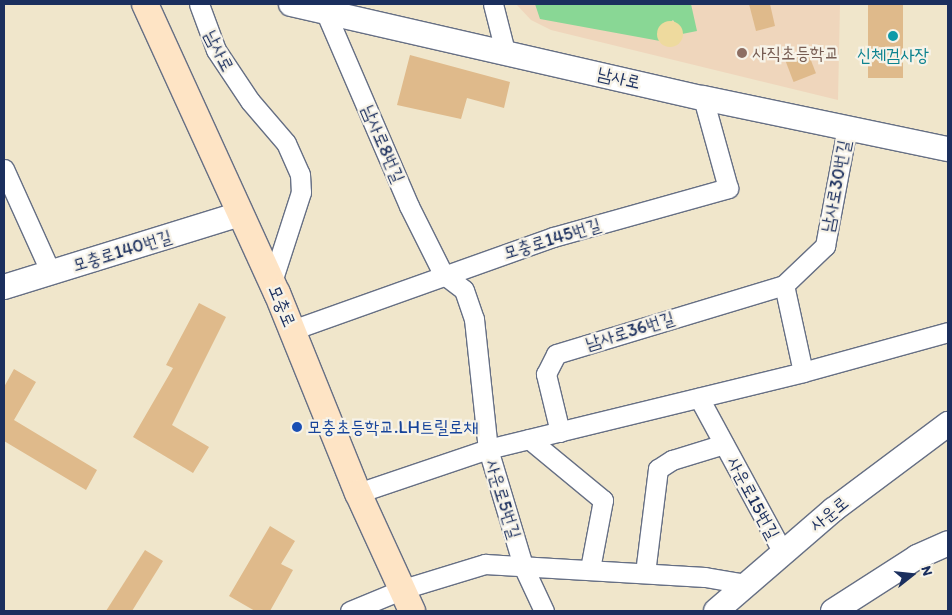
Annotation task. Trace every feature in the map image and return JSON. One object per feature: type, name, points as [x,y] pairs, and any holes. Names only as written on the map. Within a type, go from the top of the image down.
[{"type":"main road","name":"모충로","points":[[145,4],[272,282],[358,493],[407,600]]},
{"type":"street","name":"남사로","points":[[199,4],[216,50],[234,80],[286,143],[300,174],[301,192],[272,282]]},
{"type":"street","name":"남사로","points":[[291,4],[324,8],[703,98],[948,149]]},
{"type":"street","points":[[493,4],[505,51]]},
{"type":"street","name":"남사로8번길","points":[[324,8],[409,206],[443,274]]},
{"type":"street","name":"모충로145번길","points":[[292,330],[443,274],[553,236],[728,188],[703,98]]},
{"type":"street","name":"남사로30번길","points":[[784,284],[825,246],[847,129]]},
{"type":"street","points":[[4,170],[51,273]]},
{"type":"street","name":"모충로140번길","points":[[4,288],[240,214]]},
{"type":"street","name":"사운로5번길","points":[[443,274],[464,290],[474,319],[488,449],[523,566],[544,611]]},
{"type":"street","points":[[784,284],[803,372]]},
{"type":"street","name":"남사로36번길","points":[[560,432],[546,374],[556,354],[784,284]]},
{"type":"street","points":[[358,493],[488,449],[803,372],[948,332]]},
{"type":"street","name":"사운로15번길","points":[[699,398],[782,553]]},
{"type":"street","name":"사운로","points":[[716,611],[833,510],[948,424]]},
{"type":"street","points":[[529,439],[602,500],[590,568]]},
{"type":"street","name":"사운로15번길","points":[[645,572],[658,469],[672,460],[724,444]]},
{"type":"street","points":[[833,611],[917,557],[948,543]]},
{"type":"street","points":[[350,611],[407,600],[485,564],[645,572],[746,584]]},
{"type":"shaded area","name":"사직초등학교","points":[[516,4],[840,4],[838,100],[551,30],[531,20]]},
{"type":"green space","points":[[535,4],[691,4],[697,31],[682,34],[673,20],[658,33],[660,41],[540,19]]},
{"type":"sand","points":[[670,21],[679,25],[683,34],[679,43],[670,47],[661,43],[657,34],[661,25]]},
{"type":"building","points":[[749,4],[770,4],[775,26],[756,31]]},
{"type":"building","name":"신체검사장","points":[[868,4],[903,4],[903,78],[868,78]]},
{"type":"building","points":[[807,50],[816,73],[794,82],[785,59]]},
{"type":"building","points":[[410,55],[510,82],[504,108],[467,98],[461,119],[397,105]]},
{"type":"building","points":[[199,303],[226,317],[172,425],[209,447],[193,473],[133,437],[173,368],[166,365]]},
{"type":"building","points":[[14,369],[36,382],[14,420],[97,470],[86,490],[4,441],[4,387]]},
{"type":"building","points":[[270,526],[295,541],[281,564],[293,570],[270,611],[255,611],[229,596]]},
{"type":"building","points":[[145,550],[163,561],[132,611],[106,611]]},
{"type":"place","name":"신체검사장","points":[[893,36]]},
{"type":"place","name":"사직초등학교","points":[[742,53]]},
{"type":"place","name":"모충초등학교.LH트릴로채","points":[[297,427]]}]
